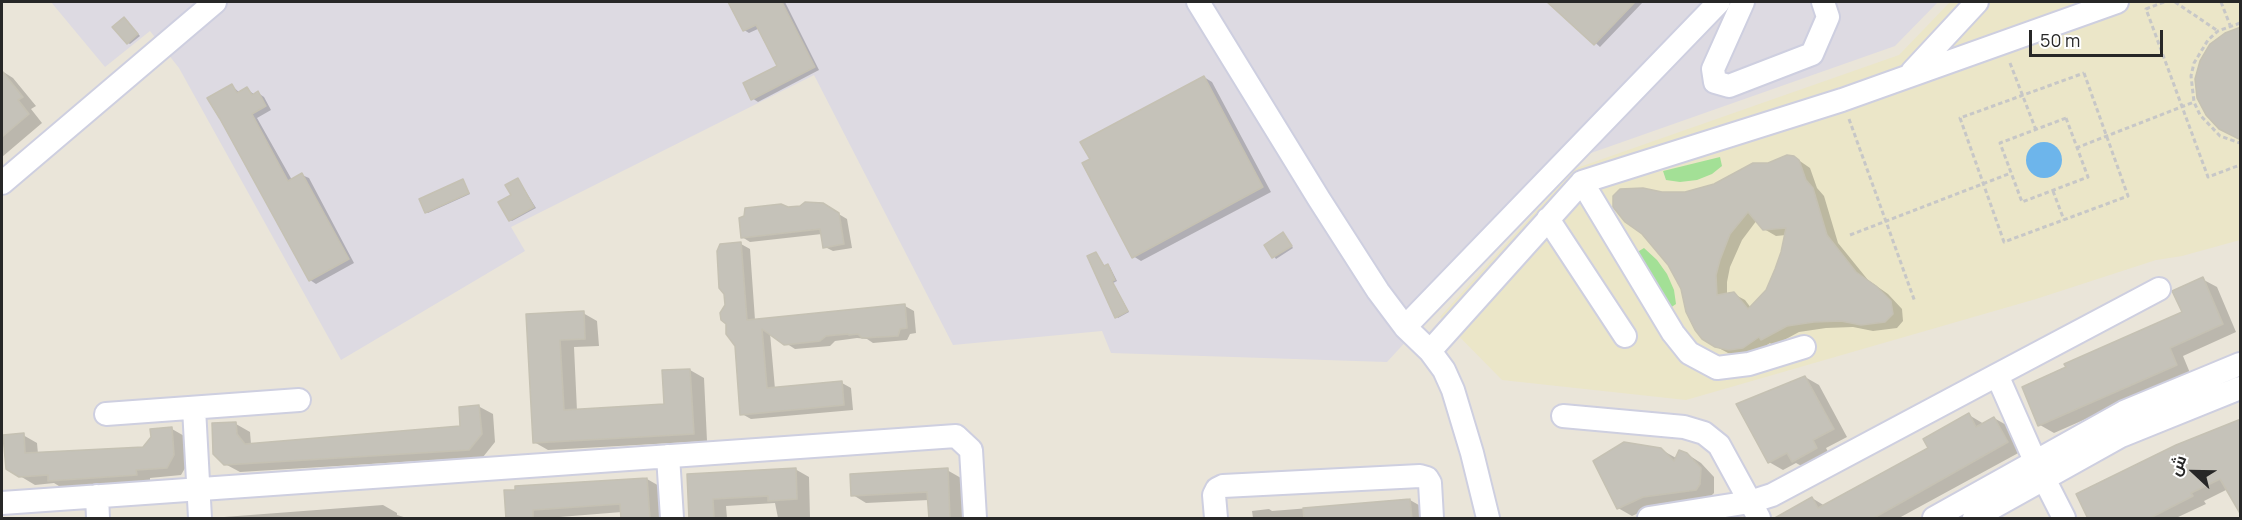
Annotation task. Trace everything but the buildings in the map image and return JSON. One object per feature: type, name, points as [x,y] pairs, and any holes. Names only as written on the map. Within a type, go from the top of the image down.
[{"type":"street","points":[[2,183],[215,2]]},
{"type":"street","points":[[1198,2],[1319,200],[1378,291],[1404,327],[1430,351],[1443,370],[1453,390],[1472,453],[1488,519]]},
{"type":"street","points":[[1404,327],[1719,2]]},
{"type":"street","points":[[1743,2],[1713,69],[1715,82],[1729,86],[1812,54],[1828,17],[1823,2]]},
{"type":"street","points":[[1909,75],[1977,2]]},
{"type":"street","points":[[1430,351],[1582,182],[1842,100],[2117,2]]},
{"type":"street","points":[[1582,182],[1673,333],[1689,353],[1717,368],[1749,364],[1804,347]]},
{"type":"street","points":[[1548,219],[1625,336]]},
{"type":"street","points":[[1650,519],[1755,510],[1772,495],[2159,289]]},
{"type":"street","points":[[1974,519],[2124,412],[2241,364]]},
{"type":"street","points":[[1997,375],[2064,519]]},
{"type":"street","points":[[1934,519],[2040,470],[2241,388]]},
{"type":"street","points":[[106,414],[299,400]]},
{"type":"street","points":[[194,408],[200,519]]},
{"type":"street","points":[[1563,416],[1674,426],[1704,433],[1719,445],[1755,510]]},
{"type":"street","points":[[2,503],[98,507],[198,489],[956,436],[971,450],[975,519]]},
{"type":"street","points":[[668,456],[672,519]]},
{"type":"street","points":[[1216,519],[1214,495],[1217,489],[1223,486],[1420,477],[1428,478],[1430,483],[1432,519]]},
{"type":"path","points":[[2164,2],[2146,9],[2208,177],[2241,165]]},
{"type":"path","points":[[2175,2],[2218,32]]},
{"type":"path","points":[[2221,2],[2230,25]]},
{"type":"path","points":[[2241,22],[2230,25],[2208,40],[2194,63],[2191,76],[2194,102],[2208,127],[2220,136],[2241,143]]},
{"type":"path","points":[[2010,63],[2036,130]]},
{"type":"path","points":[[2084,73],[2128,196],[2004,242],[1960,118],[2022,95],[2084,73]]},
{"type":"path","points":[[1842,100],[1915,302]]},
{"type":"path","points":[[2076,148],[2194,102]]},
{"type":"path","points":[[2066,118],[2088,177],[2022,202],[2000,143],[2036,130],[2066,118]]},
{"type":"path","points":[[1850,236],[2011,173]]},
{"type":"path","points":[[2053,190],[2064,220]]},
{"type":"shaded area","points":[[51,2],[1938,2],[1895,46],[1574,159],[1387,362],[1111,353],[1102,331],[953,345],[814,75],[511,227],[525,251],[341,360],[179,68],[150,31],[105,67]]},
{"type":"shaded area","points":[[1950,2],[2240,2],[2240,240],[2182,256],[2156,260],[2036,299],[1686,400],[1502,380],[1440,317],[1574,169],[1899,55]]},
{"type":"green space","points":[[1720,157],[1722,166],[1712,174],[1697,180],[1680,182],[1666,180],[1663,171]]},
{"type":"green space","points":[[1644,248],[1667,274],[1674,290],[1676,304],[1667,310],[1634,254]]},
{"type":"water","points":[[2044,142],[2057,147],[2062,160],[2057,173],[2044,178],[2031,173],[2026,160],[2031,147]]}]
